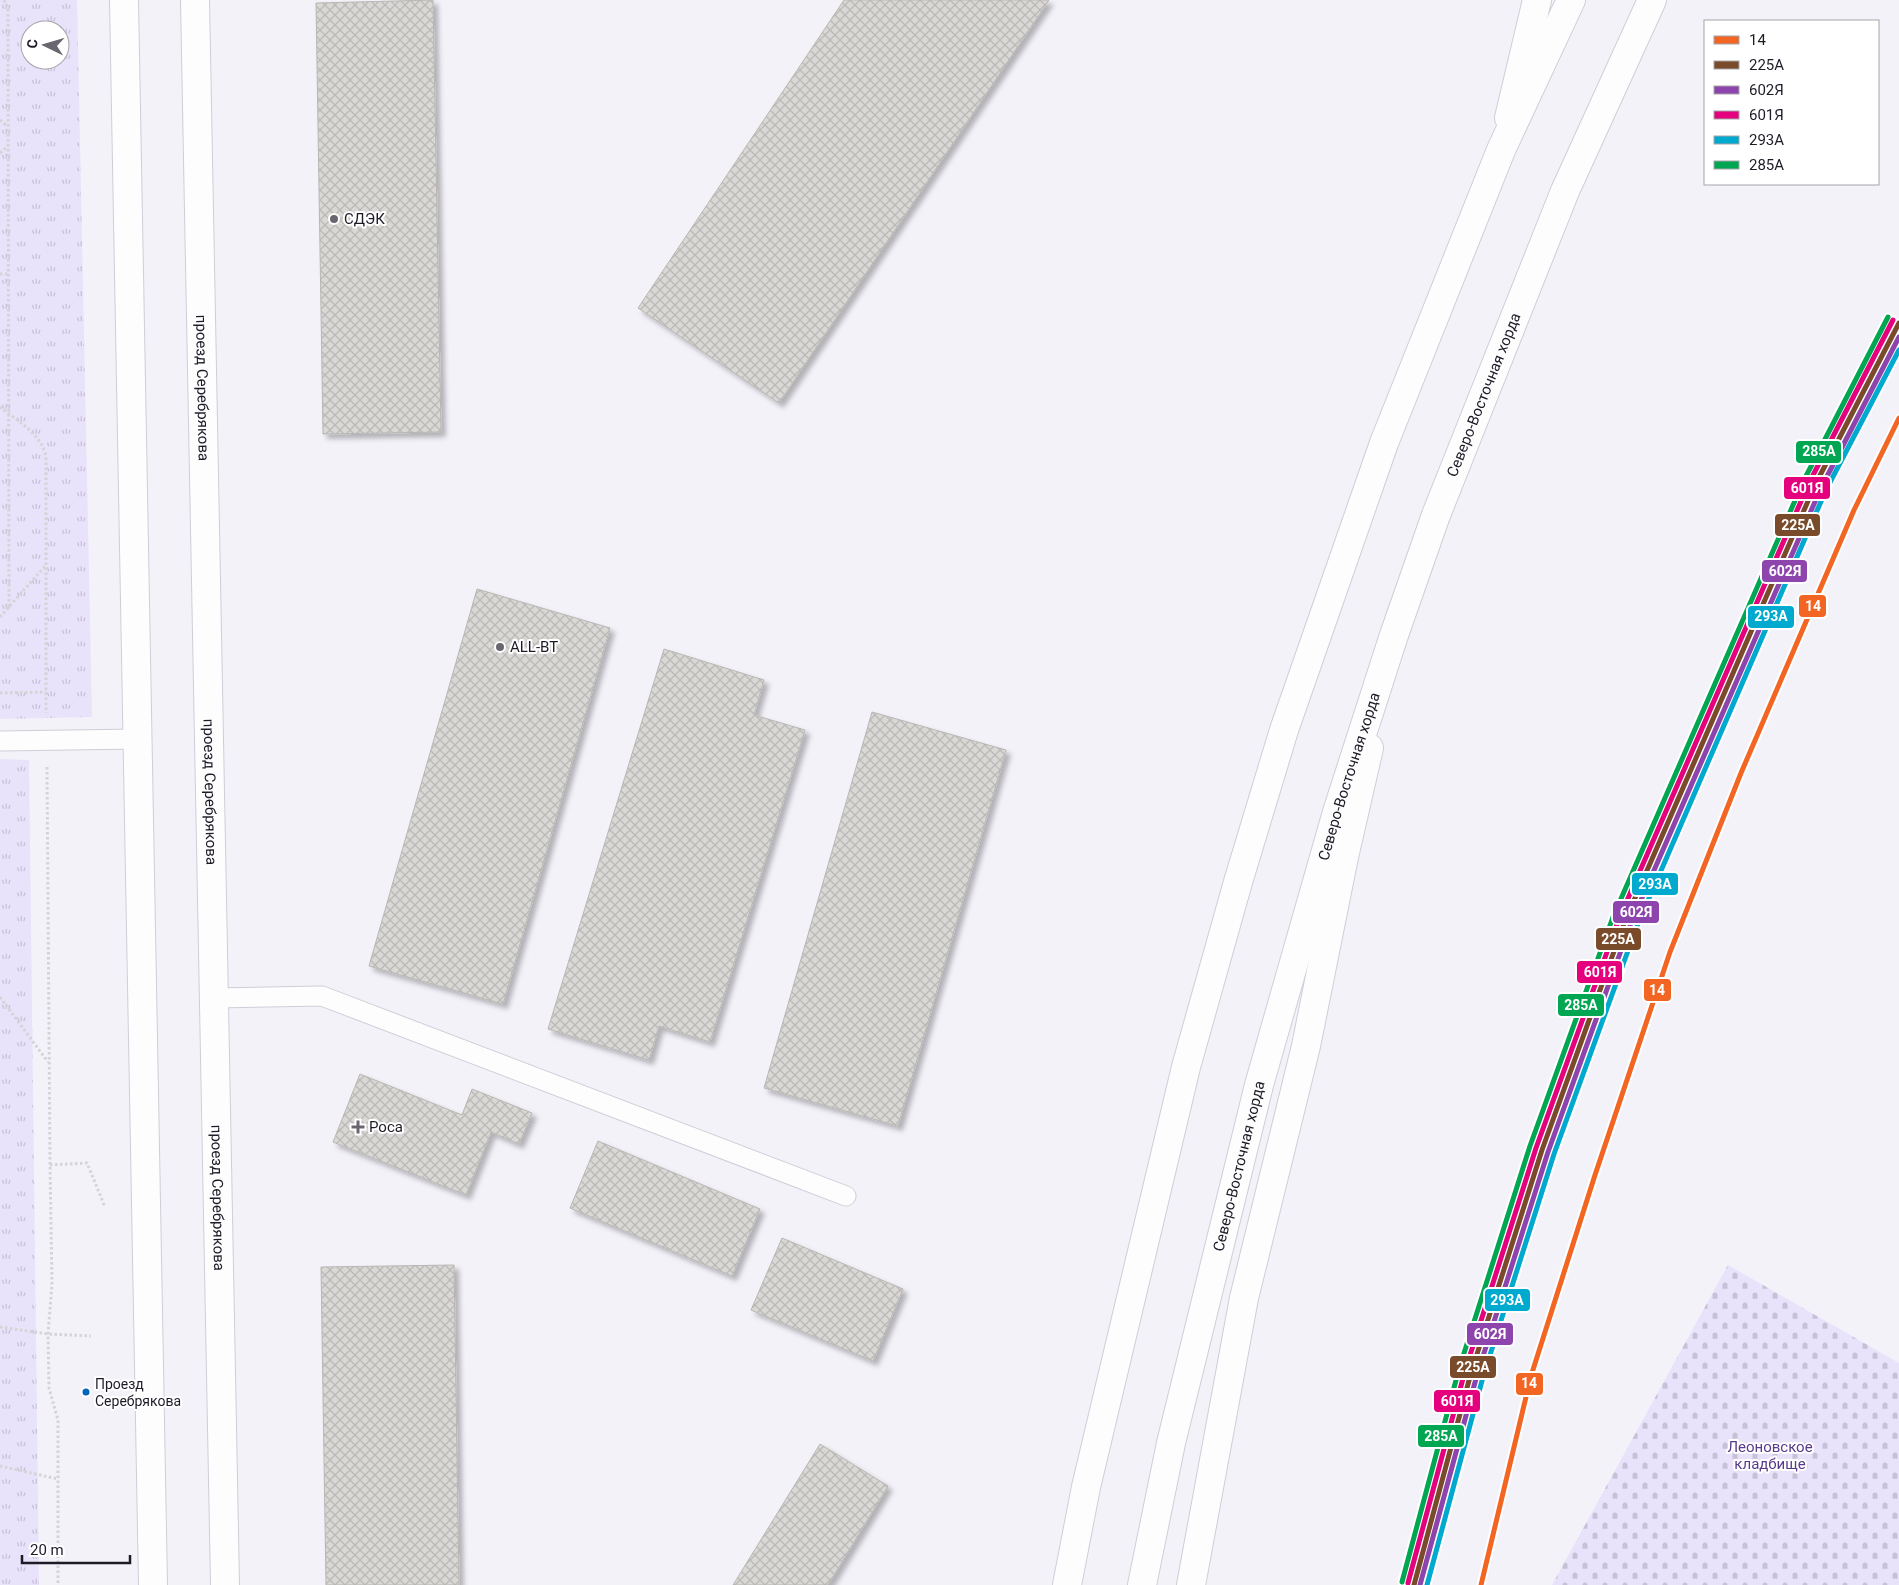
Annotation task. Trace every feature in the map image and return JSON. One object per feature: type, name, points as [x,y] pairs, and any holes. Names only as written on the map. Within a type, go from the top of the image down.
[{"type":"main road","points":[[124,0],[153,1585]]},
{"type":"main road","name":"проезд Серебрякова","points":[[196,0],[225,1585]]},
{"type":"main road","points":[[1501,150],[1537,0]]},
{"type":"main road","points":[[1067,1585],[1086,1487],[1186,1066],[1278,749],[1384,443],[1501,150],[1571,0]]},
{"type":"main road","name":"Северо-Восточная хорда","points":[[1142,1585],[1171,1443],[1259,1086],[1337,812],[1394,635],[1436,515],[1565,190],[1652,0]]},
{"type":"main road","points":[[1191,1585],[1244,1298],[1306,1046],[1344,857],[1394,635]]},
{"type":"lane","points":[[0,741],[138,739]]},
{"type":"lane","points":[[214,998],[322,996],[846,1196]]},
{"type":"path","points":[[4,0],[8,8],[8,607]]},
{"type":"path","points":[[0,120],[8,126]]},
{"type":"path","points":[[0,153],[8,146]]},
{"type":"path","points":[[0,274],[8,274]]},
{"type":"path","points":[[0,407],[38,438],[45,450],[52,1284],[48,1334],[49,1388],[58,1420],[58,1585]]},
{"type":"path","points":[[0,617],[46,565]]},
{"type":"path","points":[[0,693],[46,692]]},
{"type":"path","points":[[0,997],[49,1063]]},
{"type":"path","points":[[50,1165],[87,1163],[106,1207]]},
{"type":"path","points":[[0,1327],[48,1334],[91,1336]]},
{"type":"path","points":[[0,1466],[58,1479]]},
{"type":"green space","points":[[0,0],[77,0],[92,717],[0,719]]},
{"type":"green space","points":[[0,759],[29,760],[39,1585],[0,1585]]},
{"type":"green space","name":"Леоновское кладбище","points":[[1728,1265],[1899,1363],[1899,1585],[1552,1585]]},
{"type":"building","points":[[433,0],[441,432],[323,434],[316,3]]},
{"type":"building","points":[[844,0],[1049,0],[779,403],[638,308]]},
{"type":"building","points":[[477,589],[610,628],[503,1004],[369,966]]},
{"type":"building","points":[[664,649],[764,680],[754,715],[805,730],[710,1042],[659,1026],[649,1060],[548,1029]]},
{"type":"building","points":[[872,712],[1006,750],[898,1126],[764,1088]]},
{"type":"building","points":[[360,1074],[462,1115],[472,1089],[532,1113],[519,1144],[491,1132],[466,1195],[333,1142]]},
{"type":"building","points":[[598,1141],[760,1209],[732,1276],[570,1208]]},
{"type":"building","points":[[782,1238],[903,1289],[873,1361],[751,1310]]},
{"type":"building","points":[[454,1265],[459,1585],[326,1585],[321,1267]]},
{"type":"building","points":[[820,1444],[888,1486],[828,1585],[733,1585]]},
{"type":"transit line","name":"285А","points":[[1402,1582],[1459,1369],[1530,1146],[1613,917],[1804,480],[1888,317]]},
{"type":"transit line","name":"601Я","points":[[1408,1583],[1465,1371],[1536,1148],[1619,919],[1809,483],[1893,320]]},
{"type":"transit line","name":"225А","points":[[1414,1585],[1471,1373],[1542,1150],[1625,921],[1815,485],[1899,323]]},
{"type":"transit line","name":"602Я","points":[[1420,1585],[1477,1375],[1548,1152],[1631,923],[1821,488],[1899,337]]},
{"type":"transit line","name":"293А","points":[[1427,1585],[1483,1377],[1554,1154],[1637,926],[1826,490],[1899,350]]},
{"type":"transit line","name":"14","points":[[1481,1585],[1531,1376],[1595,1175],[1670,952],[1741,773],[1854,510],[1899,418]]},
{"type":"place","name":"СДЭК","points":[[334,219]]},
{"type":"place","name":"ALL-BT","points":[[500,647]]},
{"type":"place","name":"Роса","points":[[358,1127]]},
{"type":"place","name":"Проезд Серебрякова","points":[[86,1392]]}]
